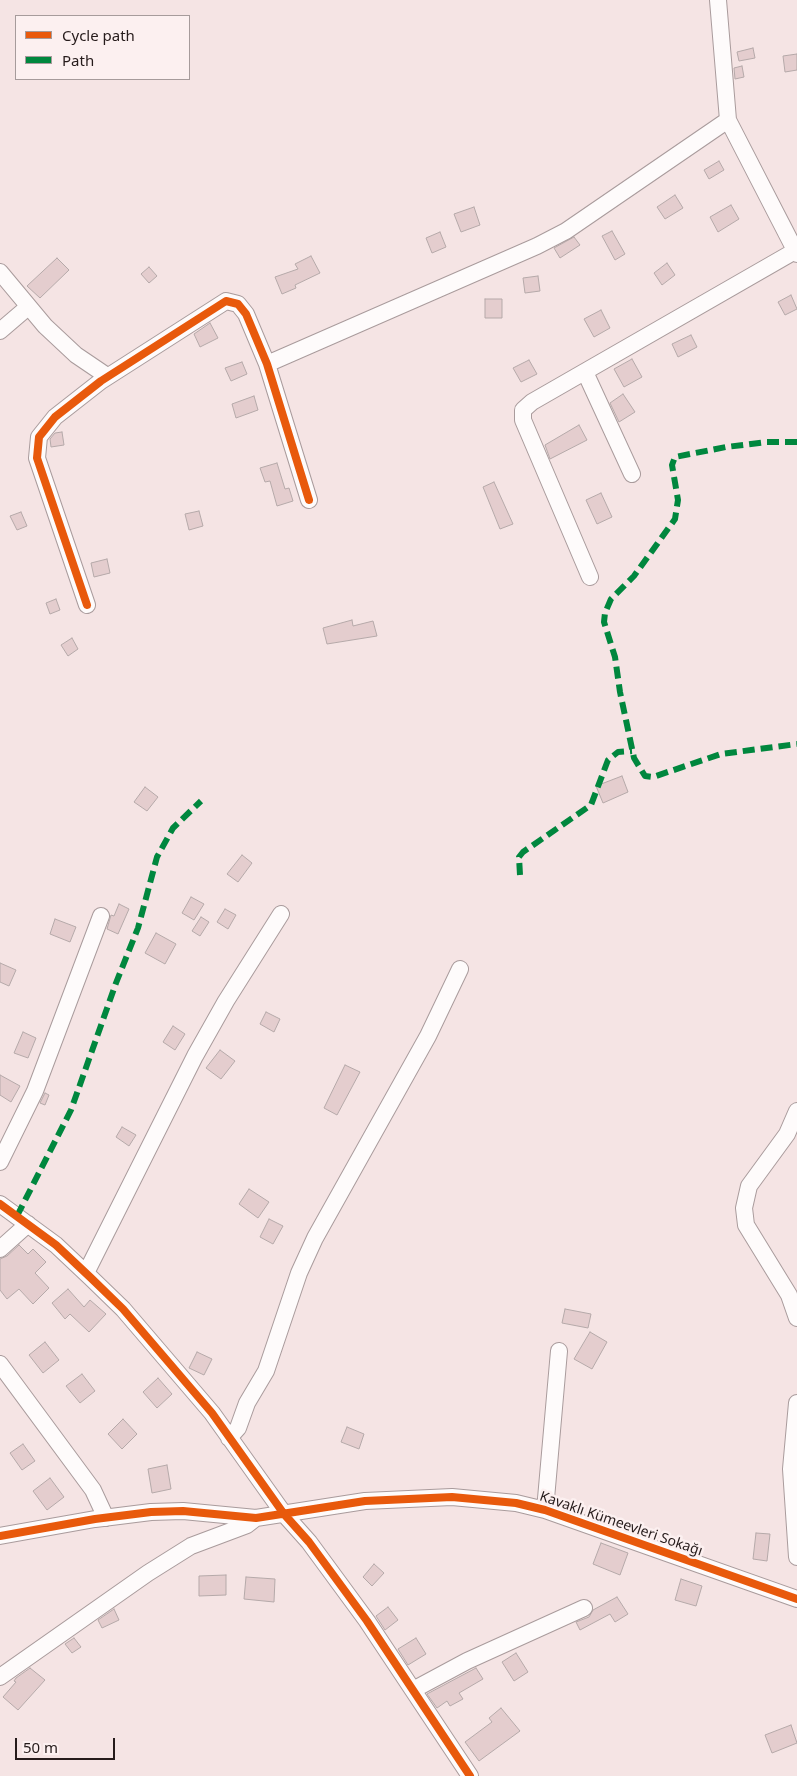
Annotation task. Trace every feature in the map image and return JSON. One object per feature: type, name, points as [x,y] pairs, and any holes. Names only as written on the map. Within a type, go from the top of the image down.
[{"type":"street","points":[[590,577],[522,416],[528,404],[796,253],[728,120],[718,0]]},
{"type":"street","points":[[267,364],[537,246],[566,230],[728,120]]},
{"type":"street","points":[[0,272],[28,307],[76,355],[107,376]]},
{"type":"street","points":[[87,605],[36,450],[42,432],[55,417],[107,376],[226,301],[238,304],[246,314],[267,364],[309,500]]},
{"type":"street","points":[[0,331],[28,307]]},
{"type":"street","points":[[585,372],[632,474]]},
{"type":"street","points":[[86,1273],[195,1056],[231,993],[281,914]]},
{"type":"street","points":[[0,1162],[35,1091],[101,916]]},
{"type":"street","points":[[230,1438],[238,1428],[247,1403],[266,1371],[297,1280],[314,1238],[428,1036],[460,969]]},
{"type":"street","points":[[797,1110],[787,1134],[749,1186],[744,1208],[746,1225],[789,1295],[797,1318]]},
{"type":"street","points":[[0,1204],[56,1245],[86,1273],[122,1309],[212,1413],[284,1514],[309,1542],[367,1621],[470,1776]]},
{"type":"street","points":[[0,1248],[28,1224]]},
{"type":"street","points":[[545,1510],[559,1351]]},
{"type":"street","points":[[0,1364],[93,1490],[106,1518]]},
{"type":"street","points":[[797,1403],[791,1468],[797,1557]]},
{"type":"street","name":"Kavaklı Kümeevleri Sokağı","points":[[256,1518],[366,1501],[452,1497],[516,1503],[545,1510],[797,1599]]},
{"type":"street","points":[[0,1536],[106,1518],[183,1511],[256,1518]]},
{"type":"street","points":[[0,1677],[148,1573],[191,1546],[247,1525],[256,1518]]},
{"type":"street","points":[[413,1690],[467,1661],[584,1608]]},
{"type":"building","points":[[753,48],[755,58],[739,61],[737,52]]},
{"type":"building","points":[[797,54],[797,70],[785,72],[783,56]]},
{"type":"building","points":[[742,66],[744,77],[735,79],[734,68]]},
{"type":"building","points":[[719,161],[724,170],[709,179],[704,170]]},
{"type":"building","points":[[675,195],[683,208],[665,219],[657,207]]},
{"type":"building","points":[[731,205],[739,219],[718,232],[710,217]]},
{"type":"building","points":[[474,207],[480,225],[461,232],[454,214]]},
{"type":"building","points":[[612,231],[625,254],[615,260],[602,236]]},
{"type":"building","points":[[440,232],[446,247],[432,253],[426,238]]},
{"type":"building","points":[[574,237],[580,245],[560,258],[554,248]]},
{"type":"building","points":[[311,256],[320,273],[295,285],[296,288],[282,294],[275,277],[298,269],[295,264]]},
{"type":"building","points":[[57,258],[69,270],[40,298],[27,286]]},
{"type":"building","points":[[667,263],[675,275],[662,285],[654,273]]},
{"type":"building","points":[[149,267],[157,276],[149,283],[141,274]]},
{"type":"building","points":[[538,276],[540,291],[525,293],[523,278]]},
{"type":"building","points":[[791,295],[797,309],[785,315],[778,302]]},
{"type":"building","points":[[485,299],[502,299],[502,318],[485,318]]},
{"type":"building","points":[[601,310],[610,328],[594,337],[584,319]]},
{"type":"building","points":[[210,323],[218,338],[200,347],[194,334]]},
{"type":"building","points":[[691,335],[697,347],[678,357],[672,344]]},
{"type":"building","points":[[632,359],[642,377],[624,387],[614,369]]},
{"type":"building","points":[[529,360],[537,374],[521,382],[513,368]]},
{"type":"building","points":[[242,362],[247,374],[231,381],[225,368]]},
{"type":"building","points":[[623,394],[635,412],[619,422],[610,403]]},
{"type":"building","points":[[254,396],[258,410],[236,418],[232,404]]},
{"type":"building","points":[[579,425],[587,440],[550,459],[545,445]]},
{"type":"building","points":[[62,432],[64,445],[51,447],[50,439],[55,433]]},
{"type":"building","points":[[277,463],[285,489],[289,488],[293,501],[277,506],[270,481],[265,482],[260,468]]},
{"type":"building","points":[[494,482],[513,524],[500,529],[483,487]]},
{"type":"building","points":[[601,493],[612,517],[597,524],[586,500]]},
{"type":"building","points":[[199,511],[203,526],[189,530],[185,514]]},
{"type":"building","points":[[21,512],[27,526],[17,530],[10,516]]},
{"type":"building","points":[[107,559],[110,573],[94,577],[91,563]]},
{"type":"building","points":[[56,599],[60,610],[50,614],[46,603]]},
{"type":"building","points":[[352,620],[353,626],[373,621],[377,636],[327,644],[323,628]]},
{"type":"building","points":[[72,638],[78,649],[68,656],[61,645]]},
{"type":"building","points":[[622,776],[628,792],[603,803],[596,786]]},
{"type":"building","points":[[145,787],[158,797],[147,811],[134,802]]},
{"type":"building","points":[[242,855],[252,863],[238,882],[227,874]]},
{"type":"building","points":[[191,897],[204,904],[194,920],[182,913]]},
{"type":"building","points":[[119,904],[129,909],[118,934],[107,929],[111,915],[114,916]]},
{"type":"building","points":[[225,909],[236,915],[228,929],[217,922]]},
{"type":"building","points":[[201,917],[209,922],[200,936],[192,931]]},
{"type":"building","points":[[55,919],[76,927],[70,942],[50,934]]},
{"type":"building","points":[[156,933],[176,944],[165,964],[145,953]]},
{"type":"building","points":[[0,963],[16,970],[9,986],[0,982]]},
{"type":"building","points":[[266,1012],[280,1019],[274,1032],[260,1024]]},
{"type":"building","points":[[173,1026],[185,1034],[175,1050],[163,1042]]},
{"type":"building","points":[[23,1032],[36,1038],[28,1058],[14,1053]]},
{"type":"building","points":[[220,1050],[235,1061],[221,1079],[206,1068]]},
{"type":"building","points":[[345,1065],[360,1072],[337,1115],[324,1108]]},
{"type":"building","points":[[0,1075],[20,1086],[11,1102],[0,1095]]},
{"type":"building","points":[[45,1093],[49,1095],[45,1105],[40,1103]]},
{"type":"building","points":[[122,1127],[136,1135],[129,1146],[116,1137]]},
{"type":"building","points":[[249,1189],[269,1202],[258,1218],[239,1204]]},
{"type":"building","points":[[269,1219],[283,1226],[273,1244],[260,1237]]},
{"type":"building","points":[[19,1245],[28,1254],[33,1249],[46,1262],[35,1273],[49,1288],[33,1304],[19,1289],[7,1299],[0,1290],[0,1259],[7,1256]]},
{"type":"building","points":[[68,1289],[84,1307],[90,1300],[106,1314],[89,1332],[70,1314],[65,1319],[52,1303]]},
{"type":"building","points":[[565,1309],[591,1314],[588,1328],[562,1323]]},
{"type":"building","points":[[590,1332],[607,1342],[592,1369],[574,1359]]},
{"type":"building","points":[[45,1342],[59,1360],[43,1373],[29,1355]]},
{"type":"building","points":[[197,1352],[212,1359],[204,1375],[189,1368]]},
{"type":"building","points":[[82,1374],[95,1391],[80,1403],[66,1386]]},
{"type":"building","points":[[158,1378],[172,1394],[157,1408],[143,1392]]},
{"type":"building","points":[[123,1419],[137,1434],[122,1449],[108,1434]]},
{"type":"building","points":[[347,1427],[364,1434],[359,1449],[341,1442]]},
{"type":"building","points":[[23,1444],[35,1461],[22,1470],[10,1453]]},
{"type":"building","points":[[167,1465],[171,1489],[152,1493],[148,1469]]},
{"type":"building","points":[[50,1478],[64,1497],[47,1510],[33,1491]]},
{"type":"building","points":[[756,1533],[770,1534],[767,1561],[753,1559]]},
{"type":"building","points":[[601,1543],[628,1553],[620,1575],[593,1564]]},
{"type":"building","points":[[374,1564],[384,1573],[372,1586],[363,1577]]},
{"type":"building","points":[[226,1575],[226,1595],[199,1596],[199,1576]]},
{"type":"building","points":[[246,1577],[275,1579],[274,1602],[244,1599]]},
{"type":"building","points":[[681,1579],[702,1586],[696,1606],[675,1600]]},
{"type":"building","points":[[617,1597],[628,1614],[615,1622],[610,1614],[580,1630],[576,1622],[589,1617],[593,1610]]},
{"type":"building","points":[[388,1607],[398,1620],[385,1630],[376,1616]]},
{"type":"building","points":[[114,1609],[119,1620],[102,1628],[98,1620]]},
{"type":"building","points":[[74,1638],[81,1647],[72,1653],[65,1644]]},
{"type":"building","points":[[416,1638],[426,1654],[408,1665],[398,1649]]},
{"type":"building","points":[[516,1653],[528,1672],[514,1681],[502,1662]]},
{"type":"building","points":[[30,1668],[45,1680],[18,1710],[3,1697],[16,1682],[14,1681],[16,1678]]},
{"type":"building","points":[[476,1668],[483,1679],[459,1693],[463,1699],[450,1706],[447,1701],[437,1708],[427,1694]]},
{"type":"building","points":[[501,1708],[520,1731],[479,1761],[465,1742],[492,1722],[489,1718]]},
{"type":"building","points":[[791,1725],[797,1743],[772,1753],[765,1735]]},
{"type":"marked path","points":[[797,442],[767,442],[726,447],[675,457],[672,465],[678,500],[675,519],[634,576],[611,599],[605,613],[604,622],[615,657],[620,692],[634,758],[645,776],[653,777],[721,754],[797,744]]},
{"type":"marked path","points":[[520,875],[519,857],[523,852],[591,805],[608,760],[618,752],[632,751]]},
{"type":"marked path","points":[[17,1216],[71,1110],[116,983],[138,928],[157,857],[173,828],[201,801]]},
{"type":"cycle path","points":[[87,605],[37,458],[39,437],[55,417],[101,381],[226,301],[238,304],[246,314],[267,364],[309,500]]},
{"type":"cycle path","points":[[0,1204],[56,1245],[123,1309],[212,1413],[284,1514],[309,1542],[367,1621],[470,1776]]},
{"type":"cycle path","points":[[0,1536],[95,1519],[151,1512],[183,1511],[256,1518],[365,1501],[452,1497],[516,1503],[545,1510],[797,1599]]}]
